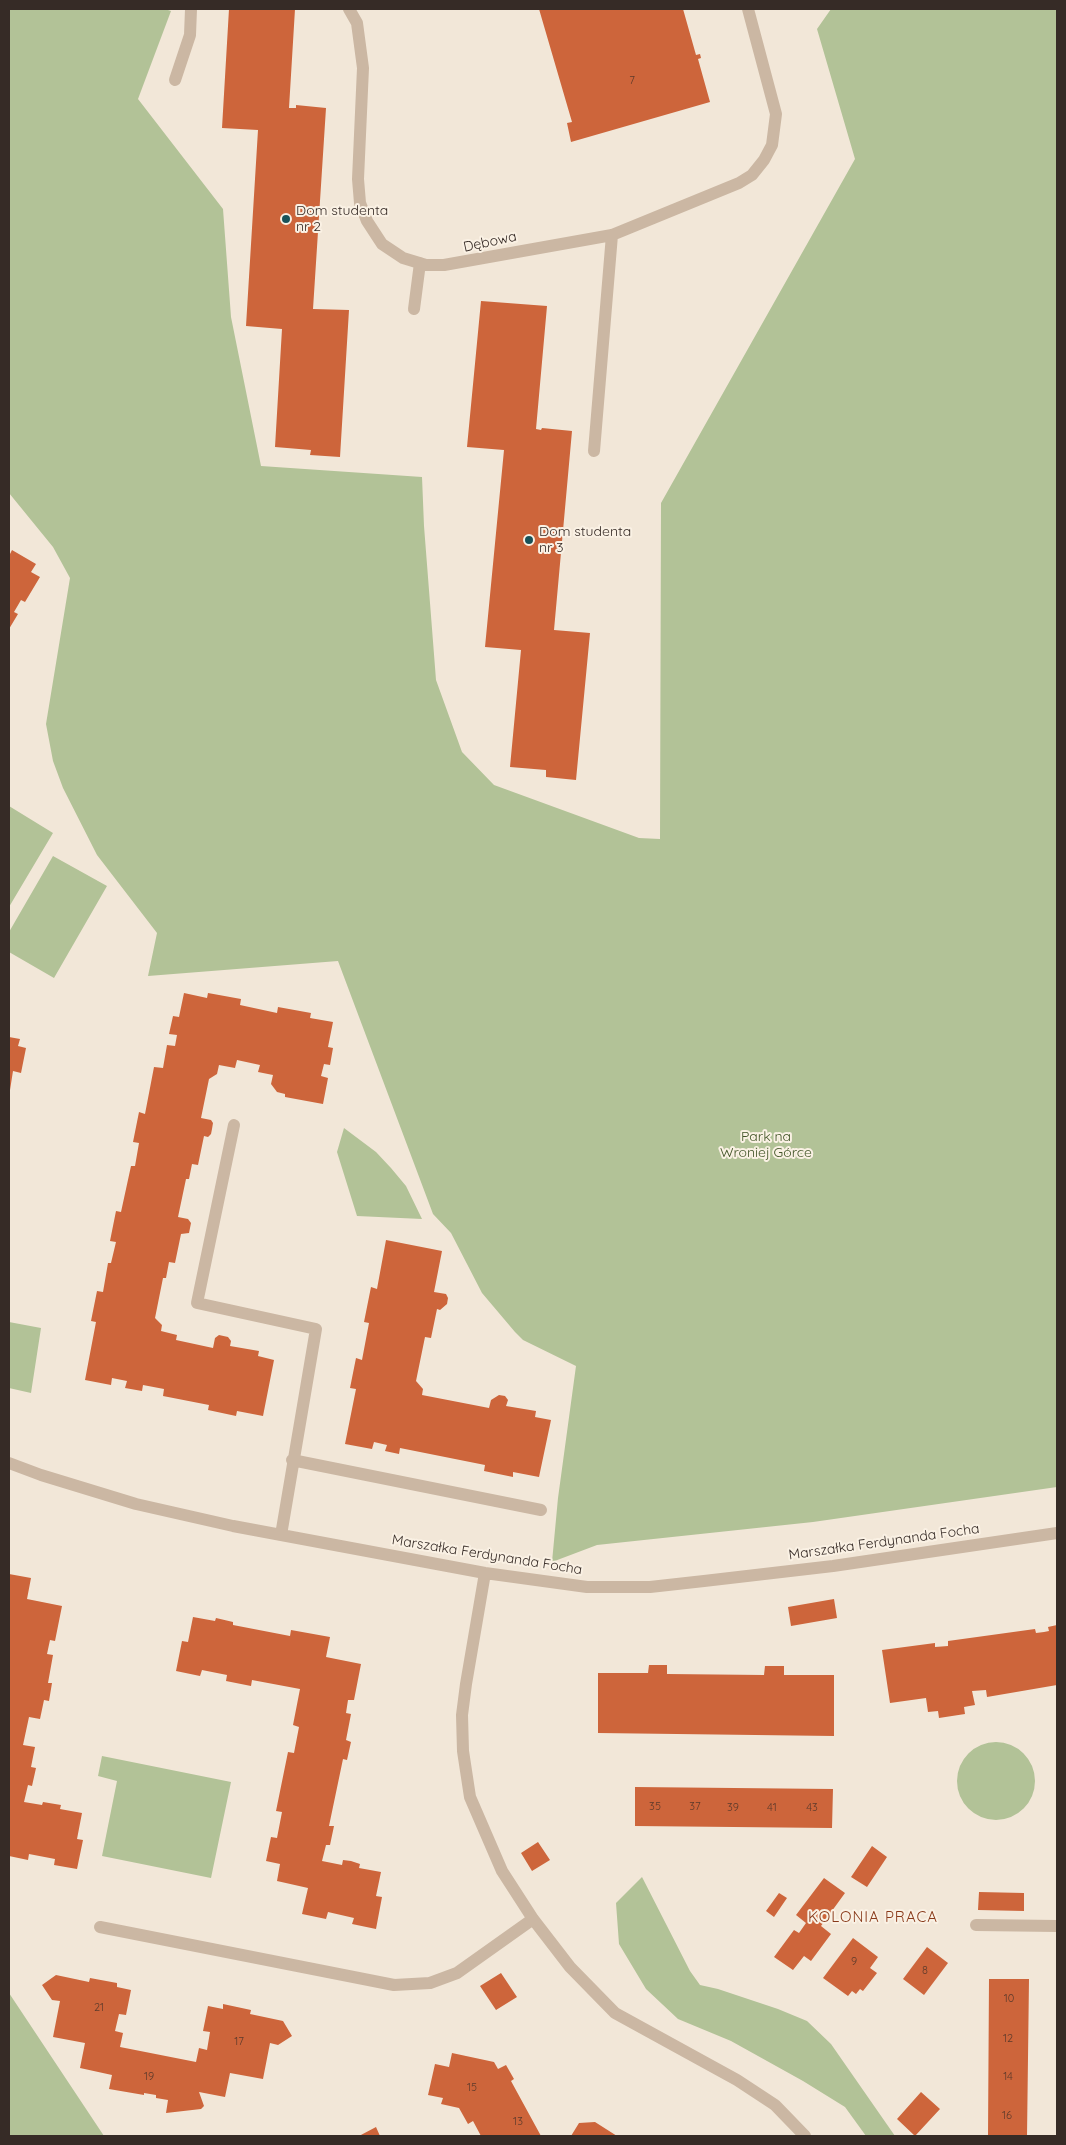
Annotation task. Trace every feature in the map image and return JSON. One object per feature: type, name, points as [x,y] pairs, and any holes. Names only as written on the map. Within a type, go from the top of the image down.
[{"type":"street","points":[[176,80],[190,35],[191,9]]},
{"type":"street","name":"Dębowa","points":[[349,9],[357,23],[363,68],[358,179],[360,203],[367,221],[382,244],[403,258],[420,263],[444,265],[612,235],[752,176],[772,145],[776,122],[772,94],[748,9]]},
{"type":"street","points":[[594,451],[612,235]]},
{"type":"street","points":[[414,310],[420,263]]},
{"type":"street","points":[[234,1126],[197,1303],[316,1329],[292,1460],[281,1535]]},
{"type":"street","points":[[292,1460],[541,1510]]},
{"type":"street","name":"Marszałka Ferdynanda Focha","points":[[9,1463],[41,1475],[136,1504],[281,1535],[485,1573],[587,1587],[650,1587],[833,1566],[1057,1533]]},
{"type":"street","points":[[485,1573],[462,1715],[463,1751],[470,1797],[502,1871],[534,1919],[570,1967],[615,2013],[737,2080],[775,2105],[806,2136]]},
{"type":"street","points":[[100,1928],[394,1986],[430,1983],[457,1973],[534,1919]]},
{"type":"street","points":[[976,1925],[1057,1926]]},
{"type":"green space","name":"Park na Wroniej Górce","points":[[9,9],[165,9],[171,11],[138,99],[223,209],[231,317],[261,466],[422,477],[436,680],[462,752],[494,785],[639,838],[660,839],[661,503],[855,159],[817,29],[831,9],[1057,9],[1057,1487],[813,1522],[597,1545],[552,1562],[558,1498],[576,1366],[523,1340],[515,1332],[482,1293],[451,1233],[433,1214],[338,961],[148,976],[157,933],[97,855],[63,788],[53,761],[46,724],[70,578],[53,547],[9,493]]},
{"type":"green space","points":[[9,806],[53,833],[9,907]]},
{"type":"green space","points":[[53,856],[107,886],[54,978],[9,952],[9,932]]},
{"type":"green space","points":[[344,1128],[376,1152],[391,1168],[406,1186],[422,1219],[357,1216],[337,1152]]},
{"type":"green space","points":[[9,1322],[41,1328],[31,1393],[9,1388]]},
{"type":"green space","points":[[996,1742],[1011,1745],[1023,1754],[1032,1766],[1035,1781],[1032,1796],[1023,1808],[1011,1817],[996,1820],[981,1817],[969,1808],[960,1796],[957,1781],[960,1766],[969,1754],[981,1745]]},
{"type":"green space","points":[[102,1756],[231,1782],[211,1878],[102,1856],[117,1781],[98,1776]]},
{"type":"green space","points":[[642,1877],[690,1971],[700,1985],[778,2009],[807,2021],[831,2044],[895,2136],[866,2136],[845,2107],[731,2041],[678,2019],[646,1989],[619,1944],[616,1903]]},
{"type":"green space","points":[[9,1993],[104,2136],[9,2136]]},
{"type":"building","name":"Dom studenta nr 2","points":[[229,9],[295,9],[289,108],[296,108],[296,105],[326,108],[313,309],[349,310],[340,457],[310,455],[311,450],[275,447],[282,329],[246,326],[258,130],[222,128]]},
{"type":"building","points":[[539,9],[683,9],[696,55],[700,54],[701,58],[698,59],[710,102],[571,142],[567,123],[572,122]]},
{"type":"building","name":"Dom studenta nr 3","points":[[481,301],[547,306],[536,429],[572,431],[554,630],[590,633],[576,780],[546,777],[546,770],[510,767],[521,650],[485,647],[504,450],[467,447]]},
{"type":"building","points":[[12,550],[36,564],[31,572],[40,577],[25,602],[21,600],[14,612],[18,614],[9,629],[9,556]]},
{"type":"building","points":[[184,993],[207,998],[208,993],[241,999],[240,1005],[277,1013],[278,1007],[311,1013],[310,1018],[333,1022],[328,1047],[333,1048],[330,1065],[324,1064],[321,1076],[328,1078],[323,1104],[285,1097],[285,1094],[277,1092],[271,1084],[273,1075],[258,1072],[260,1065],[237,1060],[235,1068],[219,1065],[217,1074],[209,1079],[201,1118],[211,1120],[213,1123],[211,1134],[208,1137],[204,1136],[198,1165],[192,1164],[189,1179],[186,1179],[178,1217],[188,1219],[191,1223],[189,1233],[181,1234],[175,1263],[169,1262],[166,1278],[163,1278],[155,1318],[162,1325],[161,1331],[177,1335],[176,1340],[213,1348],[215,1338],[219,1335],[228,1337],[231,1341],[230,1346],[259,1351],[258,1356],[274,1360],[263,1416],[237,1411],[236,1416],[208,1410],[209,1405],[163,1396],[164,1389],[143,1385],[142,1391],[125,1388],[127,1381],[112,1378],[111,1385],[85,1380],[96,1322],[91,1321],[97,1291],[103,1292],[108,1263],[111,1263],[116,1242],[110,1241],[116,1211],[121,1212],[131,1166],[135,1166],[139,1143],[133,1142],[139,1112],[145,1114],[154,1067],[163,1068],[167,1045],[175,1046],[177,1035],[169,1034],[173,1016],[179,1017]]},
{"type":"building","points":[[9,1037],[20,1039],[18,1046],[26,1048],[21,1073],[13,1071],[10,1090]]},
{"type":"building","points":[[386,1240],[442,1251],[434,1292],[446,1294],[448,1298],[447,1304],[440,1310],[437,1309],[431,1338],[425,1337],[416,1381],[423,1389],[422,1395],[489,1408],[491,1400],[499,1395],[505,1396],[508,1400],[506,1406],[536,1411],[535,1417],[551,1420],[539,1477],[513,1472],[513,1477],[484,1471],[485,1465],[400,1448],[399,1454],[385,1451],[387,1445],[374,1442],[372,1449],[345,1444],[356,1389],[350,1388],[356,1358],[362,1360],[369,1323],[364,1322],[371,1287],[377,1289]]},
{"type":"building","points":[[9,1574],[31,1578],[27,1599],[62,1606],[55,1641],[50,1640],[47,1654],[53,1655],[48,1683],[52,1683],[49,1701],[44,1700],[40,1719],[29,1717],[23,1745],[35,1747],[31,1767],[36,1768],[32,1786],[28,1785],[24,1802],[42,1805],[43,1802],[61,1805],[60,1809],[82,1813],[77,1839],[83,1840],[77,1869],[54,1865],[55,1859],[29,1854],[28,1860],[9,1856]]},
{"type":"building","points":[[834,1599],[837,1618],[791,1626],[788,1607]]},
{"type":"building","points":[[193,1617],[215,1621],[216,1618],[233,1622],[233,1625],[290,1636],[291,1630],[330,1637],[326,1657],[361,1664],[354,1700],[348,1700],[346,1713],[351,1714],[346,1740],[351,1742],[347,1760],[343,1759],[329,1826],[334,1826],[330,1845],[326,1845],[322,1861],[342,1865],[343,1860],[351,1861],[360,1864],[359,1868],[381,1872],[376,1896],[382,1897],[376,1929],[352,1924],[354,1918],[328,1912],[326,1919],[302,1914],[308,1888],[277,1881],[280,1864],[266,1861],[271,1837],[277,1838],[282,1812],[276,1811],[288,1752],[294,1753],[299,1727],[293,1725],[300,1689],[252,1680],[251,1686],[226,1681],[227,1675],[202,1670],[200,1676],[176,1671],[182,1641],[188,1642]]},
{"type":"building","points":[[1057,1625],[1057,1685],[987,1697],[986,1690],[972,1691],[975,1705],[964,1707],[965,1714],[939,1718],[938,1711],[928,1712],[926,1698],[890,1703],[882,1650],[935,1643],[935,1647],[948,1646],[948,1641],[1035,1629],[1036,1633],[1044,1632],[1049,1631],[1048,1627]]},
{"type":"building","points":[[649,1665],[667,1665],[667,1674],[764,1675],[765,1666],[784,1666],[784,1675],[834,1675],[834,1736],[598,1733],[598,1673],[648,1673]]},
{"type":"building","points":[[635,1787],[833,1789],[832,1828],[635,1826]]},
{"type":"building","points":[[538,1842],[550,1860],[532,1871],[521,1853]]},
{"type":"building","points":[[872,1846],[887,1857],[867,1887],[851,1877]]},
{"type":"building","points":[[824,1878],[845,1893],[821,1926],[831,1934],[811,1961],[804,1956],[793,1970],[774,1957],[794,1930],[799,1933],[806,1923],[796,1915]]},
{"type":"building","points":[[979,1892],[1024,1893],[1024,1911],[978,1910]]},
{"type":"building","points":[[779,1893],[787,1898],[774,1917],[766,1911]]},
{"type":"building","points":[[853,1938],[878,1957],[870,1968],[877,1973],[863,1991],[860,1989],[856,1994],[852,1991],[848,1996],[823,1978]]},
{"type":"building","points":[[927,1947],[948,1963],[924,1995],[903,1979]]},
{"type":"building","points":[[501,1973],[517,1997],[496,2010],[480,1986]]},
{"type":"building","points":[[56,1975],[89,1982],[90,1978],[117,1983],[117,1987],[131,1990],[126,2015],[119,2014],[115,2031],[123,2033],[120,2047],[196,2062],[199,2048],[207,2050],[210,2032],[203,2031],[208,2006],[223,2009],[223,2004],[251,2010],[250,2014],[283,2021],[292,2036],[278,2045],[270,2043],[263,2079],[230,2073],[225,2097],[199,2092],[204,2106],[201,2109],[166,2113],[168,2100],[156,2098],[156,2095],[144,2093],[144,2095],[109,2089],[112,2075],[80,2068],[85,2043],[53,2037],[60,2001],[52,2000],[42,1985]]},
{"type":"building","points":[[989,1979],[1029,1979],[1027,2136],[988,2136]]},
{"type":"building","points":[[452,2053],[494,2062],[498,2069],[506,2065],[514,2079],[511,2081],[541,2136],[481,2136],[473,2121],[468,2124],[459,2108],[441,2104],[443,2098],[428,2095],[435,2064],[449,2067]]},
{"type":"building","points":[[921,2092],[940,2109],[915,2136],[897,2119]]},
{"type":"building","points":[[595,2122],[617,2136],[571,2136],[579,2123]]},
{"type":"building","points":[[376,2127],[380,2136],[359,2136]]},
{"type":"place","name":"Dom studenta nr 2","points":[[286,219]]},
{"type":"place","name":"Dom studenta nr 3","points":[[529,540]]},
{"type":"district","name":"KOLONIA PRACA","points":[[873,1917]]}]
